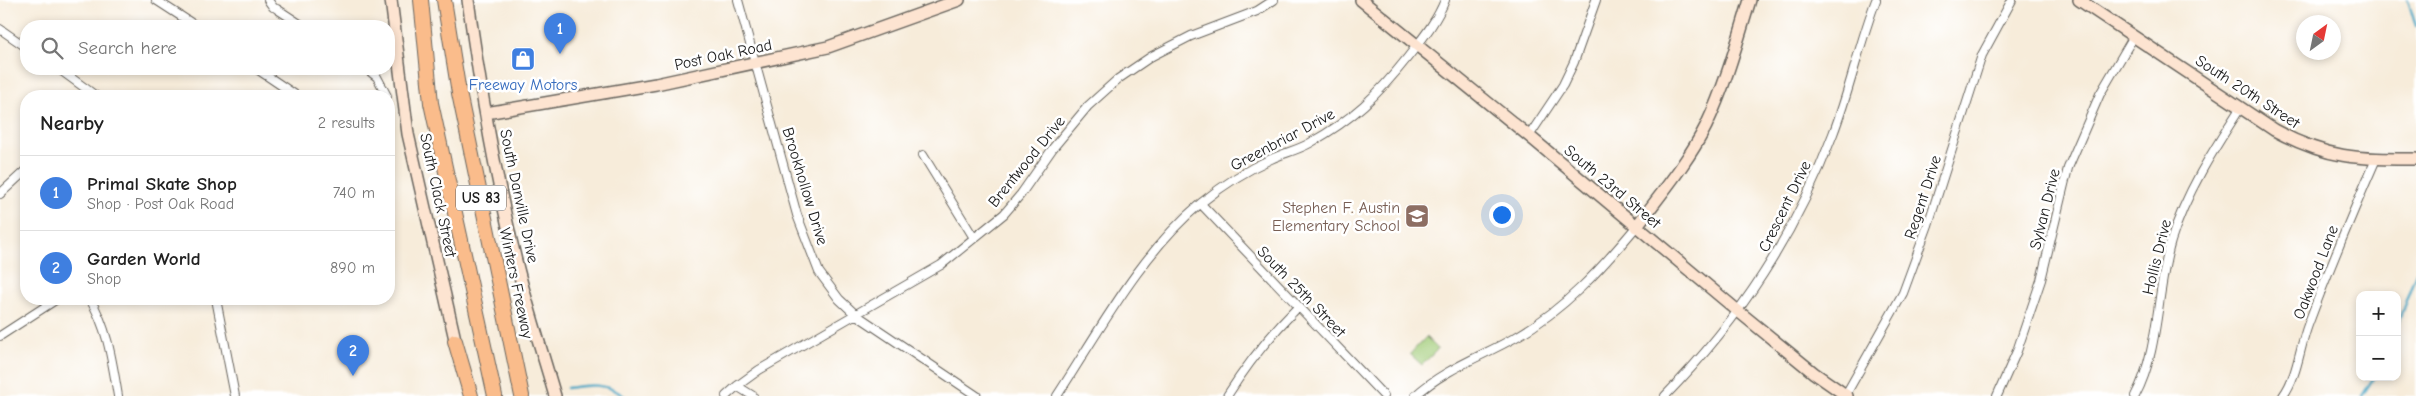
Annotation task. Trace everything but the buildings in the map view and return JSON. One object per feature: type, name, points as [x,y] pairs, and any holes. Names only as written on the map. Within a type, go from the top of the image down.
[{"type":"highway","name":"US 83","points":[[421,0],[431,103],[495,396]]},
{"type":"highway","name":"Winters Freeway","points":[[444,0],[459,92],[522,396]]},
{"type":"highway","points":[[455,341],[471,396]]},
{"type":"street","points":[[156,0],[187,20]]},
{"type":"street","points":[[268,0],[275,8],[294,20]]},
{"type":"street","name":"South Clack Street","points":[[391,0],[393,20]]},
{"type":"street","name":"South Danville Drive","points":[[468,0],[480,90],[486,113],[494,163],[516,262],[555,396]]},
{"type":"street","name":"Brookhollow Drive","points":[[738,0],[797,215],[819,272],[839,299],[855,314],[977,396]]},
{"type":"street","name":"Post Oak Road","points":[[486,113],[656,84],[756,64],[831,46],[959,0]]},
{"type":"street","name":"Brentwood Drive","points":[[726,396],[737,386],[855,314],[941,265],[1004,214],[1076,120],[1118,79],[1152,56],[1191,36],[1257,11],[1274,0]]},
{"type":"street","name":"South 23rd Street","points":[[1360,0],[1529,136],[1738,311],[1845,396]]},
{"type":"street","name":"Greenbriar Drive","points":[[1057,396],[1150,256],[1201,204],[1242,174],[1270,159],[1308,144],[1344,122],[1374,98],[1431,27],[1444,0]]},
{"type":"street","points":[[1529,136],[1563,85],[1574,62],[1596,0]]},
{"type":"street","points":[[1415,396],[1442,376],[1516,337],[1543,320],[1587,283],[1636,227],[1673,178],[1705,128],[1732,61],[1750,0]]},
{"type":"street","name":"Crescent Drive","points":[[1665,396],[1701,357],[1738,311],[1774,260],[1810,190],[1834,133],[1876,0]]},
{"type":"street","name":"Regent Drive","points":[[1845,396],[1903,293],[1928,225],[1982,55],[2012,0]]},
{"type":"street","name":"South 20th Street","points":[[2079,0],[2241,106],[2274,130],[2304,145],[2345,157],[2376,159],[2416,158]]},
{"type":"street","points":[[0,29],[20,43]]},
{"type":"street","name":"South Clack Street","points":[[395,36],[412,153],[466,396]]},
{"type":"street","name":"Sylvan Drive","points":[[1997,396],[2017,352],[2041,280],[2068,168],[2100,94],[2134,36]]},
{"type":"street","points":[[68,75],[88,89]]},
{"type":"street","points":[[266,75],[288,90]]},
{"type":"street","points":[[375,75],[384,90]]},
{"type":"street","points":[[395,98],[405,96]]},
{"type":"street","name":"Hollis Drive","points":[[2134,396],[2146,366],[2171,241],[2206,160],[2241,106]]},
{"type":"street","points":[[923,155],[974,238]]},
{"type":"street","name":"Oakwood Lane","points":[[2283,396],[2294,376],[2306,330],[2328,272],[2376,159]]},
{"type":"street","points":[[0,194],[20,176]]},
{"type":"street","name":"South 25th Street","points":[[1201,204],[1384,396]]},
{"type":"street","points":[[0,336],[48,305]]},
{"type":"street","points":[[94,305],[101,317],[106,333],[118,396]]},
{"type":"street","points":[[217,305],[235,396]]},
{"type":"street","points":[[1227,396],[1271,334],[1298,307]]},
{"type":"street","points":[[737,386],[752,396]]},
{"type":"green space","points":[[1426,337],[1438,349],[1422,365],[1410,354]]},
{"type":"waterway","points":[[2408,0],[2416,27]]},
{"type":"waterway","points":[[2401,314],[2416,273]]},
{"type":"waterway","points":[[2362,396],[2371,381]]},
{"type":"waterway","points":[[567,388],[597,386],[610,388],[624,396]]},
{"type":"place","name":"Primal Skate Shop","points":[[560,54]]},
{"type":"place","name":"Freeway Motors","points":[[523,59]]},
{"type":"place","name":"Stephen F. Austin Elementary School","points":[[1417,216]]},
{"type":"place","name":"Garden World","points":[[353,376]]}]
